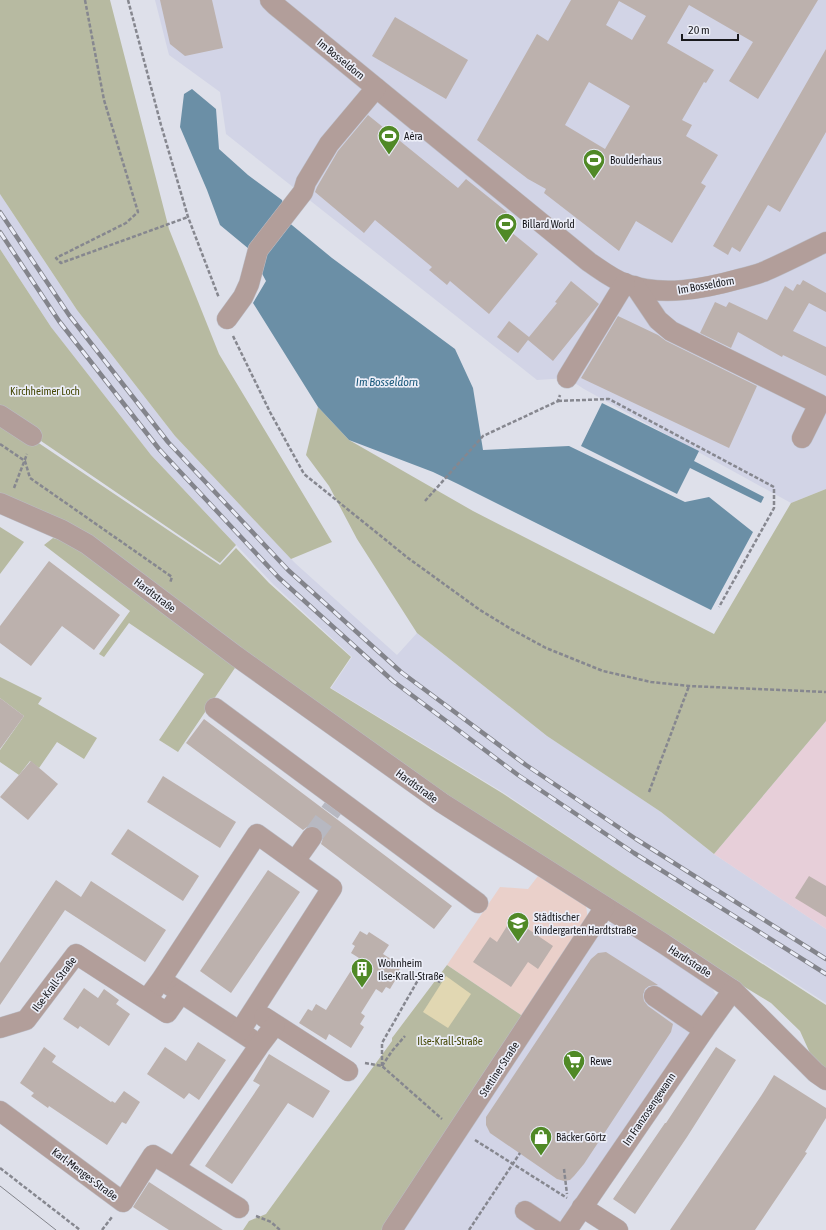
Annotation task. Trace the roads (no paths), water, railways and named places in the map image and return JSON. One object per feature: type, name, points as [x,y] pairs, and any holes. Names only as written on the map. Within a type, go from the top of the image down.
[{"type":"street","name":"Im Bosseldorn","points":[[270,0],[589,262],[607,274],[630,285],[657,290],[675,291],[727,282],[761,272],[826,242]]},
{"type":"street","points":[[227,320],[243,297],[249,284],[258,250],[303,192],[306,182],[329,144],[376,88]]},
{"type":"street","points":[[567,378],[630,285],[658,320],[671,331],[819,404],[802,438]]},
{"type":"street","points":[[0,415],[32,436]]},
{"type":"street","name":"Hardtstraße","points":[[3,504],[62,530],[88,544],[236,656],[442,803],[733,990],[816,1073],[826,1080]]},
{"type":"street","points":[[215,708],[336,804],[478,903]]},
{"type":"street","points":[[147,999],[257,834],[332,888],[240,1031]]},
{"type":"street","points":[[295,861],[312,837]]},
{"type":"street","name":"Stettiner Straße","points":[[392,1230],[605,907]]},
{"type":"street","name":"Ilse-Krall-Straße","points":[[0,1028],[26,1020],[76,954],[147,999],[167,1014],[181,993]]},
{"type":"street","points":[[161,980],[240,1031],[259,1046]]},
{"type":"street","name":"Im Franzosengewann","points":[[567,1230],[575,1203],[733,990]]},
{"type":"street","points":[[654,996],[704,1030]]},
{"type":"street","points":[[254,1010],[348,1072]]},
{"type":"street","points":[[175,1168],[259,1046],[276,1025]]},
{"type":"street","name":"Karl-Menges-Straße","points":[[0,1111],[123,1202],[153,1155],[240,1208]]},
{"type":"street","points":[[575,1203],[618,1230]]},
{"type":"street","points":[[526,1211],[554,1230]]},
{"type":"water","name":"Im Bosseldorn","points":[[192,89],[216,109],[219,149],[248,175],[282,200],[287,221],[332,258],[455,349],[473,388],[483,450],[569,446],[685,502],[709,497],[753,532],[711,610],[433,472],[349,440],[318,407],[253,303],[266,281],[249,249],[220,225],[180,127],[184,94]]},
{"type":"water","points":[[602,403],[699,451],[694,461],[764,497],[761,503],[690,468],[677,494],[581,446]]},
{"type":"tunnel","points":[[312,837],[333,808]]},
{"type":"tram line","points":[[0,1186],[56,1230]]},
{"type":"railway","points":[[0,212],[69,315],[168,442],[288,570],[401,672],[526,765],[636,839],[826,959]]},
{"type":"railway","points":[[0,232],[59,321],[159,449],[279,578],[393,681],[518,775],[634,853],[826,974]]},
{"type":"place","name":"Aėra","points":[[389,156]]},
{"type":"place","name":"Boulderhaus","points":[[594,180]]},
{"type":"place","name":"Billard World","points":[[506,244]]},
{"type":"place","name":"Städtischer Kindergarten Hardtstraße","points":[[518,942]]},
{"type":"place","name":"Wohnheim Ilse-Krall-Straße","points":[[362,988]]},
{"type":"place","name":"Rewe","points":[[574,1080]]},
{"type":"place","name":"Bäcker Görtz","points":[[541,1156]]},
{"type":"park label","name":"Kirchheimer Loch","points":[[45,391]]}]
